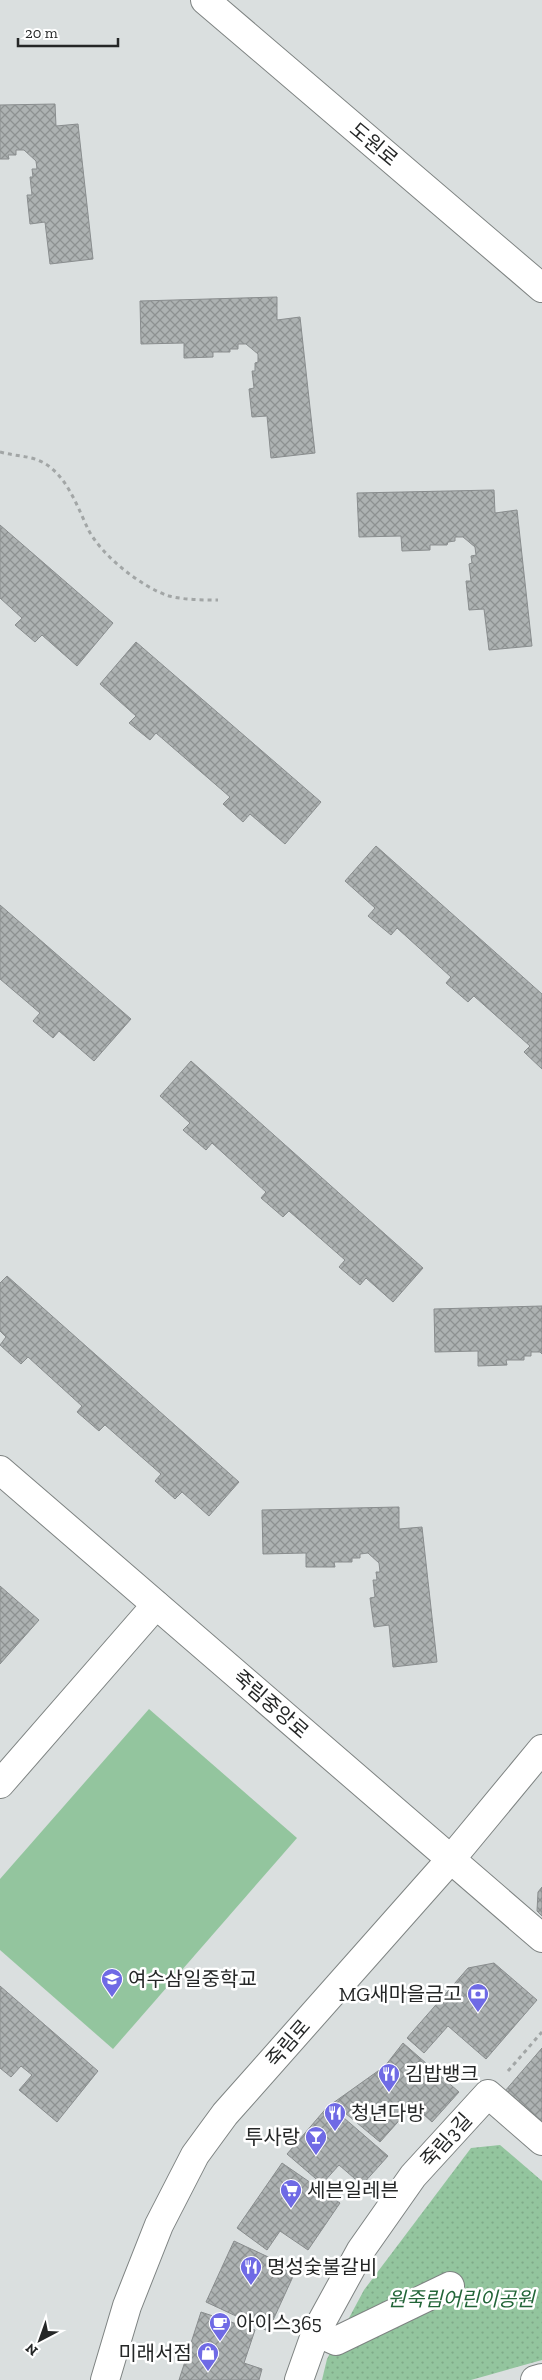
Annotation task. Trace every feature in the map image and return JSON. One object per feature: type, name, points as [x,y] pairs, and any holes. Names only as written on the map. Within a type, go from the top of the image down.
[{"type":"street","name":"도원로","points":[[205,0],[542,288]]},
{"type":"street","name":"죽림중앙로","points":[[0,1470],[542,1938]]},
{"type":"street","points":[[0,1784],[156,1605]]},
{"type":"street","name":"죽림로","points":[[105,2380],[127,2306],[159,2225],[195,2155],[225,2114],[451,1859],[542,1749]]},
{"type":"street","name":"죽림3길","points":[[299,2380],[316,2332],[361,2250],[413,2176],[488,2094],[542,2141]]},
{"type":"street","points":[[316,2332],[336,2341],[450,2286]]},
{"type":"street","points":[[534,2380],[542,2378]]},
{"type":"path","points":[[0,452],[28,456],[50,467],[68,489],[90,532],[99,544],[116,562],[151,588],[169,596],[218,600]]},
{"type":"path","points":[[488,2094],[542,2032]]},
{"type":"green space","points":[[149,1709],[297,1838],[113,2049],[0,1950],[0,1879]]},
{"type":"green space","name":"원죽림어린이공원","points":[[500,2145],[542,2181],[542,2360],[471,2380],[322,2380],[327,2359],[364,2290],[471,2148]]},
{"type":"building","points":[[55,104],[56,126],[78,124],[93,259],[50,264],[45,222],[30,224],[27,195],[32,195],[30,177],[33,177],[32,169],[37,169],[36,161],[24,150],[16,150],[16,155],[8,155],[9,159],[0,159],[0,105]]},
{"type":"building","points":[[277,297],[277,320],[300,317],[315,453],[271,458],[267,416],[252,417],[249,389],[254,388],[252,371],[255,371],[258,354],[246,344],[238,344],[238,349],[230,349],[230,352],[213,352],[213,357],[184,358],[184,343],[141,344],[140,301]]},
{"type":"building","points":[[494,490],[495,513],[517,510],[532,646],[489,650],[484,609],[469,610],[466,581],[471,581],[469,564],[472,563],[471,556],[476,555],[475,547],[463,537],[455,537],[455,541],[448,542],[447,545],[430,545],[430,550],[402,551],[401,536],[359,537],[357,493]]},
{"type":"building","points":[[0,525],[113,623],[77,666],[42,635],[35,642],[15,625],[22,618],[0,598]]},
{"type":"building","points":[[136,642],[321,802],[285,844],[250,814],[243,822],[223,804],[230,797],[156,733],[150,740],[129,723],[136,716],[100,684]]},
{"type":"building","points":[[376,846],[542,994],[542,1069],[524,1052],[530,1046],[474,996],[468,1002],[446,983],[451,977],[397,928],[391,935],[368,916],[375,908],[345,881]]},
{"type":"building","points":[[0,905],[131,1019],[94,1061],[59,1031],[53,1038],[33,1021],[40,1013],[0,979]]},
{"type":"building","points":[[191,1061],[423,1268],[393,1302],[366,1278],[360,1285],[339,1267],[345,1260],[289,1211],[283,1217],[261,1198],[266,1192],[212,1143],[206,1150],[183,1130],[190,1123],[160,1096]]},
{"type":"building","points":[[7,1276],[239,1482],[209,1516],[182,1492],[175,1499],[155,1481],[161,1474],[105,1425],[99,1431],[77,1412],[82,1406],[28,1357],[21,1364],[0,1345],[6,1337],[0,1331],[0,1283]]},
{"type":"building","points":[[542,1306],[542,1354],[540,1352],[531,1352],[531,1356],[524,1356],[524,1360],[506,1360],[507,1365],[478,1366],[478,1351],[435,1352],[434,1309]]},
{"type":"building","points":[[399,1507],[399,1529],[422,1527],[437,1662],[393,1667],[389,1625],[374,1627],[370,1598],[375,1597],[373,1580],[377,1580],[376,1572],[380,1572],[379,1563],[368,1553],[360,1554],[360,1558],[352,1558],[352,1562],[334,1562],[335,1567],[306,1567],[306,1553],[263,1554],[262,1510]]},
{"type":"building","points":[[0,1586],[39,1620],[0,1664]]},
{"type":"building","points":[[542,1887],[542,1916],[537,1911],[538,1892]]},
{"type":"building","name":"MG새마을금고","points":[[494,1963],[537,2000],[486,2059],[448,2026],[424,2053],[407,2038],[468,1968]]},
{"type":"building","points":[[0,1986],[98,2071],[57,2122],[19,2090],[32,2075],[21,2066],[11,2077],[0,2068]]},
{"type":"building","points":[[403,2043],[459,2092],[432,2122],[413,2105],[380,2142],[333,2103],[385,2066]]},
{"type":"building","points":[[542,2048],[542,2123],[505,2091]]},
{"type":"building","points":[[329,2105],[388,2156],[362,2185],[339,2165],[322,2184],[287,2154]]},
{"type":"building","points":[[282,2163],[340,2203],[308,2250],[280,2231],[267,2250],[237,2228]]},
{"type":"building","points":[[234,2241],[296,2270],[268,2331],[206,2302]]},
{"type":"building","points":[[201,2312],[255,2330],[244,2363],[262,2369],[259,2380],[179,2380]]},
{"type":"place","name":"여수삼일중학교","points":[[112,1998]]},
{"type":"place","name":"MG새마을금고","points":[[478,2013]]},
{"type":"place","name":"김밥뱅크","points":[[389,2093]]},
{"type":"place","name":"청년다방","points":[[335,2132]]},
{"type":"place","name":"투사랑","points":[[316,2156]]},
{"type":"place","name":"세븐일레븐","points":[[291,2209]]},
{"type":"place","name":"명성숯불갈비","points":[[251,2286]]},
{"type":"place","name":"아이스365","points":[[220,2342]]},
{"type":"place","name":"미래서점","points":[[208,2372]]}]
